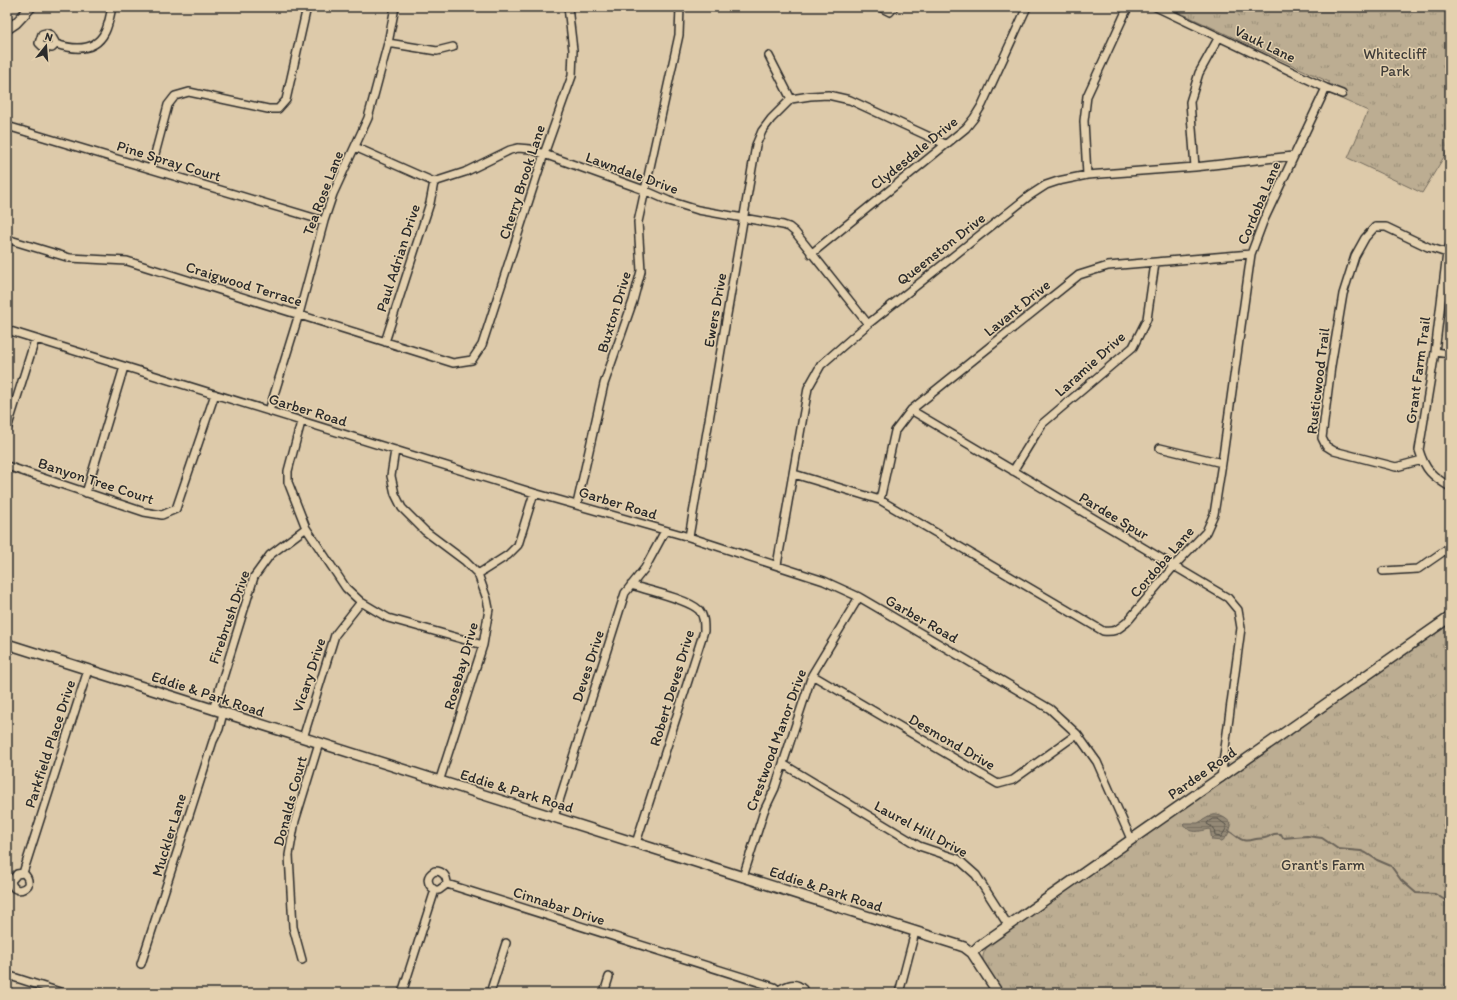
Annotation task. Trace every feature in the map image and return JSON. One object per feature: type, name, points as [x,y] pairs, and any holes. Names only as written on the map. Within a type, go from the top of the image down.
[{"type":"street","points":[[7,30],[16,23],[30,7]]},
{"type":"street","points":[[56,44],[68,48],[80,49],[91,47],[101,39],[106,31],[112,7]]},
{"type":"street","points":[[151,169],[168,105],[175,96],[189,92],[268,109],[278,109],[286,100],[307,7]]},
{"type":"street","name":"Tea Rose Lane","points":[[269,411],[299,314],[324,220],[333,194],[368,118],[388,43],[395,7]]},
{"type":"street","name":"Cherry Brook Lane","points":[[472,360],[482,346],[544,154],[572,76],[573,50],[568,7]]},
{"type":"street","name":"Buxton Drive","points":[[577,504],[604,384],[633,301],[641,271],[638,222],[679,35],[680,7]]},
{"type":"street","points":[[880,7],[890,12],[894,7]]},
{"type":"street","name":"Clydesdale Drive","points":[[811,254],[966,128],[982,105],[1026,7]]},
{"type":"street","points":[[1087,175],[1084,121],[1087,96],[1128,7]]},
{"type":"street","name":"Vauk Lane","points":[[1156,7],[1326,88],[1342,94]]},
{"type":"street","points":[[1195,167],[1190,102],[1199,73],[1219,37]]},
{"type":"street","points":[[388,43],[437,51],[453,47]]},
{"type":"street","points":[[769,56],[791,99],[828,95],[850,100],[945,144]]},
{"type":"street","name":"Cordoba Lane","points":[[794,474],[880,500],[1103,631],[1114,632],[1127,622],[1174,566],[1206,532],[1214,514],[1251,254],[1263,222],[1326,88]]},
{"type":"street","name":"Ewers Drive","points":[[689,537],[756,145],[762,131],[771,119],[791,99]]},
{"type":"street","name":"Pine Spray Court","points":[[7,126],[324,220]]},
{"type":"street","points":[[355,147],[434,182]]},
{"type":"street","name":"Lawndale Drive","points":[[434,182],[465,172],[510,150],[518,148],[530,149],[644,190],[669,201],[698,210],[783,225],[789,227],[795,232],[868,324]]},
{"type":"street","name":"Queenston Drive","points":[[777,565],[808,388],[821,365],[868,324],[1029,196],[1058,181],[1087,175],[1195,167],[1293,156]]},
{"type":"street","name":"Paul Adrian Drive","points":[[385,342],[430,203],[434,182]]},
{"type":"street","name":"Rusticwood Trail","points":[[1422,460],[1396,466],[1334,451],[1326,446],[1322,438],[1331,366],[1343,294],[1355,256],[1365,238],[1375,227],[1386,228],[1428,247],[1447,253]]},
{"type":"street","name":"Craigwood Terrace","points":[[7,239],[70,258],[127,262],[453,362],[472,360]]},
{"type":"street","name":"Grant Farm Trail","points":[[1422,460],[1419,450],[1435,352],[1447,253],[1450,245]]},
{"type":"street","name":"Lavant Drive","points":[[880,500],[895,431],[911,410],[1079,275],[1108,266],[1251,254]]},
{"type":"street","name":"Laramie Drive","points":[[1013,471],[1042,424],[1133,347],[1147,319],[1155,263]]},
{"type":"street","name":"Garber Road","points":[[7,330],[35,340],[215,394],[302,422],[689,537],[824,581],[859,597],[1050,709],[1077,734],[1097,762],[1131,839]]},
{"type":"street","points":[[7,429],[35,340]]},
{"type":"street","points":[[1435,352],[1450,354]]},
{"type":"street","points":[[86,493],[124,367]]},
{"type":"street","name":"Banyon Tree Court","points":[[7,466],[144,512],[162,514],[176,509],[215,394]]},
{"type":"street","name":"Pardee Spur","points":[[911,410],[1228,598],[1238,610],[1241,628],[1221,778]]},
{"type":"street","points":[[302,422],[288,471],[288,482],[306,528],[346,588],[361,602],[388,618],[482,645]]},
{"type":"street","points":[[1160,448],[1222,463]]},
{"type":"street","name":"Rosebay Drive","points":[[395,450],[391,476],[395,494],[402,508],[425,531],[465,561],[478,574],[489,609],[482,645],[439,782]]},
{"type":"street","points":[[1422,460],[1434,477],[1450,487]]},
{"type":"street","points":[[478,574],[508,556],[518,545],[534,492]]},
{"type":"street","name":"Firebrush Drive","points":[[213,710],[254,577],[270,555],[306,528]]},
{"type":"street","name":"Deves Drive","points":[[554,818],[625,593],[645,568],[666,531]]},
{"type":"street","points":[[1383,571],[1418,568],[1450,547]]},
{"type":"street","name":"Robert Deves Drive","points":[[631,585],[690,603],[699,610],[704,620],[704,631],[636,844]]},
{"type":"street","name":"Crestwood Manor Drive","points":[[743,877],[764,811],[775,788],[812,675],[859,597]]},
{"type":"street","name":"Vicary Drive","points":[[303,738],[335,635],[361,602]]},
{"type":"street","name":"Pardee Road","points":[[972,953],[978,946],[1450,617]]},
{"type":"street","name":"Eddie & Park Road","points":[[7,644],[964,947],[972,953]]},
{"type":"street","name":"Parkfield Place Drive","points":[[23,873],[88,670]]},
{"type":"street","name":"Desmond Drive","points":[[812,675],[998,784],[1013,780],[1077,734]]},
{"type":"street","name":"Muckler Lane","points":[[141,964],[223,713]]},
{"type":"street","name":"Donalds Court","points":[[302,960],[293,927],[289,856],[295,821],[319,744]]},
{"type":"street","name":"Laurel Hill Drive","points":[[782,764],[919,846],[958,859],[976,875],[1008,925]]},
{"type":"street","points":[[402,993],[435,890],[447,884],[446,876],[435,871],[430,875],[428,880],[430,886],[435,890]]},
{"type":"street","name":"Cinnabar Drive","points":[[447,884],[780,992],[790,985],[795,984],[803,989],[803,993]]},
{"type":"street","points":[[899,993],[915,932]]},
{"type":"street","points":[[490,993],[506,943]]},
{"type":"street","points":[[972,953],[998,993]]},
{"type":"street","points":[[7,975],[63,993]]},
{"type":"street","points":[[604,993],[608,977]]},
{"type":"green space","name":"Whitecliff Park","points":[[1168,7],[1450,7],[1450,147],[1422,193],[1348,158],[1368,111],[1330,94],[1329,82]]},
{"type":"green space","name":"Grant's Farm","points":[[1450,621],[1450,993],[1002,993],[987,970],[983,960],[984,952],[992,942]]},
{"type":"water","points":[[1212,815],[1223,817],[1231,824],[1226,838],[1222,841],[1212,840],[1210,829],[1192,831],[1183,824],[1198,823]]},
{"type":"waterway","points":[[1229,831],[1241,840],[1247,841],[1265,838],[1273,834],[1281,834],[1283,838],[1307,836],[1322,838],[1338,849],[1361,851],[1366,853],[1391,866],[1401,880],[1416,893],[1435,894],[1450,903]]}]
